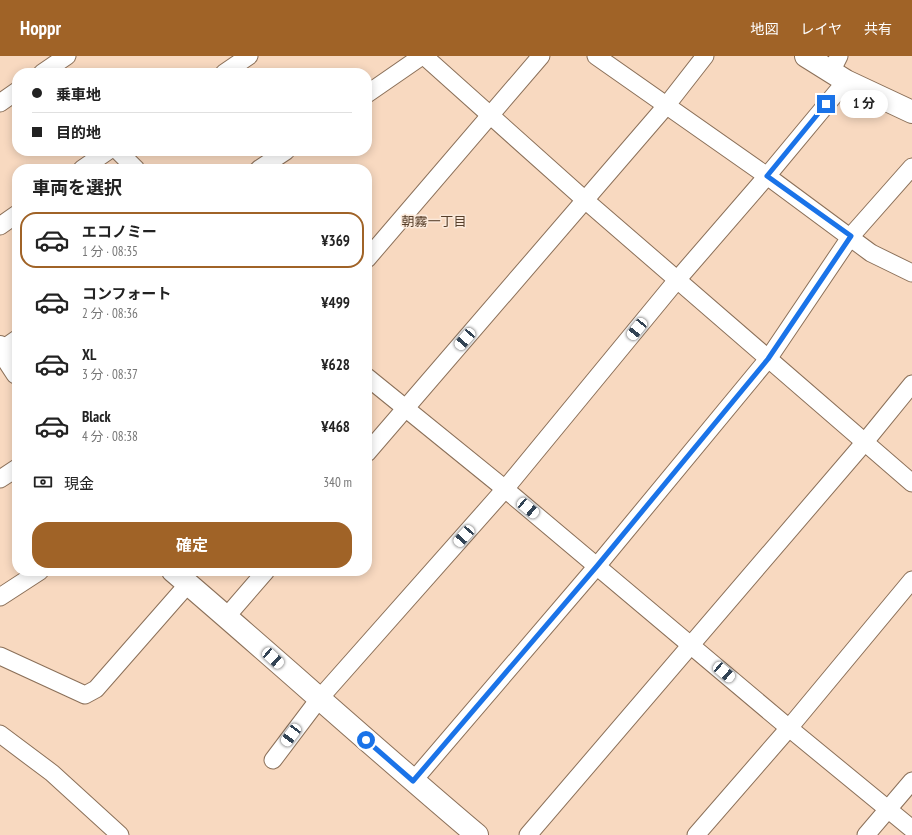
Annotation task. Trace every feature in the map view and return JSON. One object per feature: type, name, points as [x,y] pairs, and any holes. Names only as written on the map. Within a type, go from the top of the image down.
[{"type":"street","points":[[231,68],[249,56]]},
{"type":"street","points":[[372,91],[423,56],[585,200],[912,483]]},
{"type":"street","points":[[372,253],[541,56]]},
{"type":"street","points":[[596,56],[851,236],[871,253],[912,273]]},
{"type":"street","points":[[372,447],[666,106],[705,56]]},
{"type":"street","points":[[806,56],[839,69],[912,112]]},
{"type":"street","points":[[273,760],[319,699],[505,489],[677,280],[767,176],[839,69]]},
{"type":"street","points":[[0,102],[12,94]]},
{"type":"street","points":[[89,164],[101,156]]},
{"type":"street","points":[[123,156],[131,164]]},
{"type":"street","points":[[266,164],[278,156]]},
{"type":"street","points":[[413,781],[597,566],[768,359],[851,236],[912,167]]},
{"type":"street","points":[[0,226],[12,218]]},
{"type":"street","points":[[5,346],[12,362]]},
{"type":"street","points":[[372,381],[505,489],[789,728],[912,829]]},
{"type":"street","points":[[528,835],[864,443],[912,384]]},
{"type":"street","points":[[0,479],[12,471]]},
{"type":"street","points":[[0,597],[32,576]]},
{"type":"street","points":[[227,616],[262,576]]},
{"type":"street","points":[[0,656],[85,695],[96,689],[181,578],[227,616],[319,699],[477,835]]},
{"type":"street","points":[[696,835],[789,728],[912,580]]},
{"type":"street","points":[[0,734],[52,773],[120,835]]},
{"type":"street","points":[[866,835],[889,810],[912,781]]},
{"type":"district","name":"朝霧一丁目","points":[[434,221]]},
{"type":"route","points":[[366,740],[413,781],[597,566],[768,359],[851,236],[767,176],[826,104]]}]
